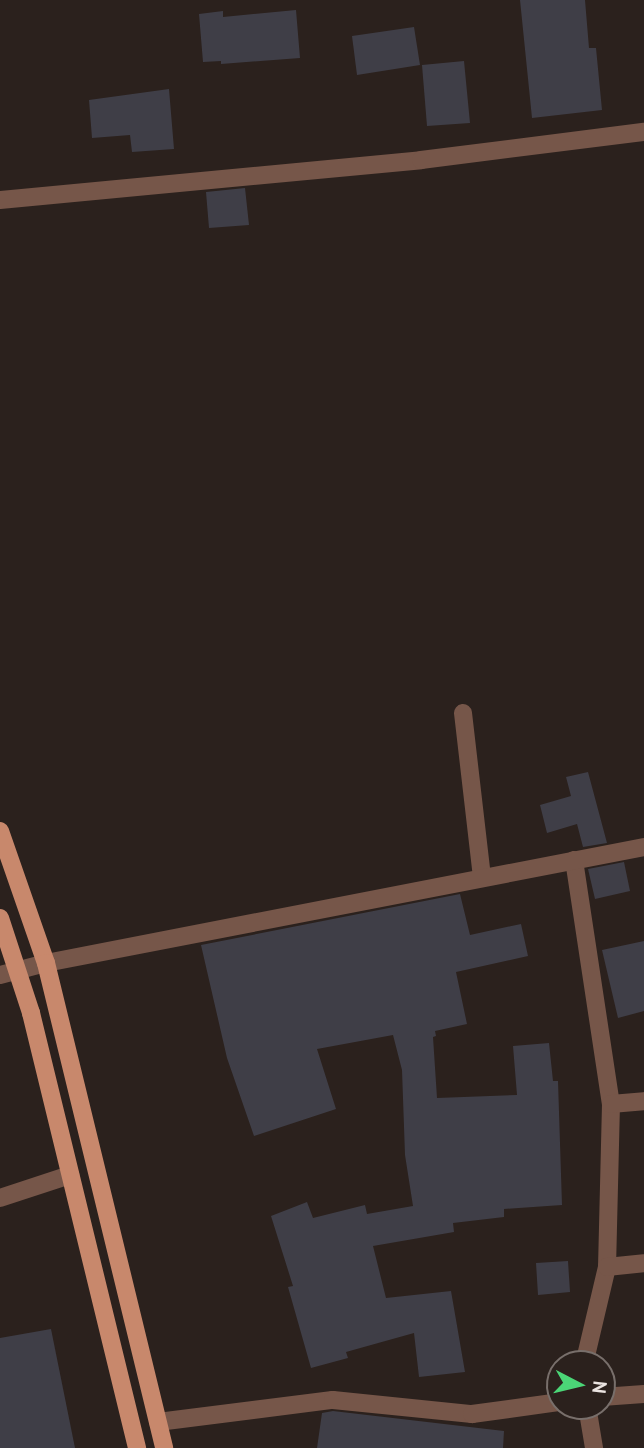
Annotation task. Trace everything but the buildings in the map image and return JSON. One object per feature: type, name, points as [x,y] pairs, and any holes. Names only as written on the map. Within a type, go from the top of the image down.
[{"type":"main road","points":[[0,831],[46,962],[164,1448]]},
{"type":"main road","points":[[0,918],[9,973],[70,1175],[137,1448]]},
{"type":"street","points":[[0,200],[421,160],[644,132]]},
{"type":"street","points":[[463,713],[482,878]]},
{"type":"street","points":[[9,973],[46,962],[644,847]]},
{"type":"street","points":[[573,860],[611,1104],[607,1267],[587,1350]]},
{"type":"street","points":[[611,1104],[644,1101]]},
{"type":"street","points":[[0,1198],[70,1175]]},
{"type":"street","points":[[607,1267],[644,1263]]},
{"type":"street","points":[[616,1397],[644,1394]]},
{"type":"street","points":[[158,1422],[333,1400],[472,1414],[546,1404]]},
{"type":"street","points":[[589,1420],[594,1448]]}]
